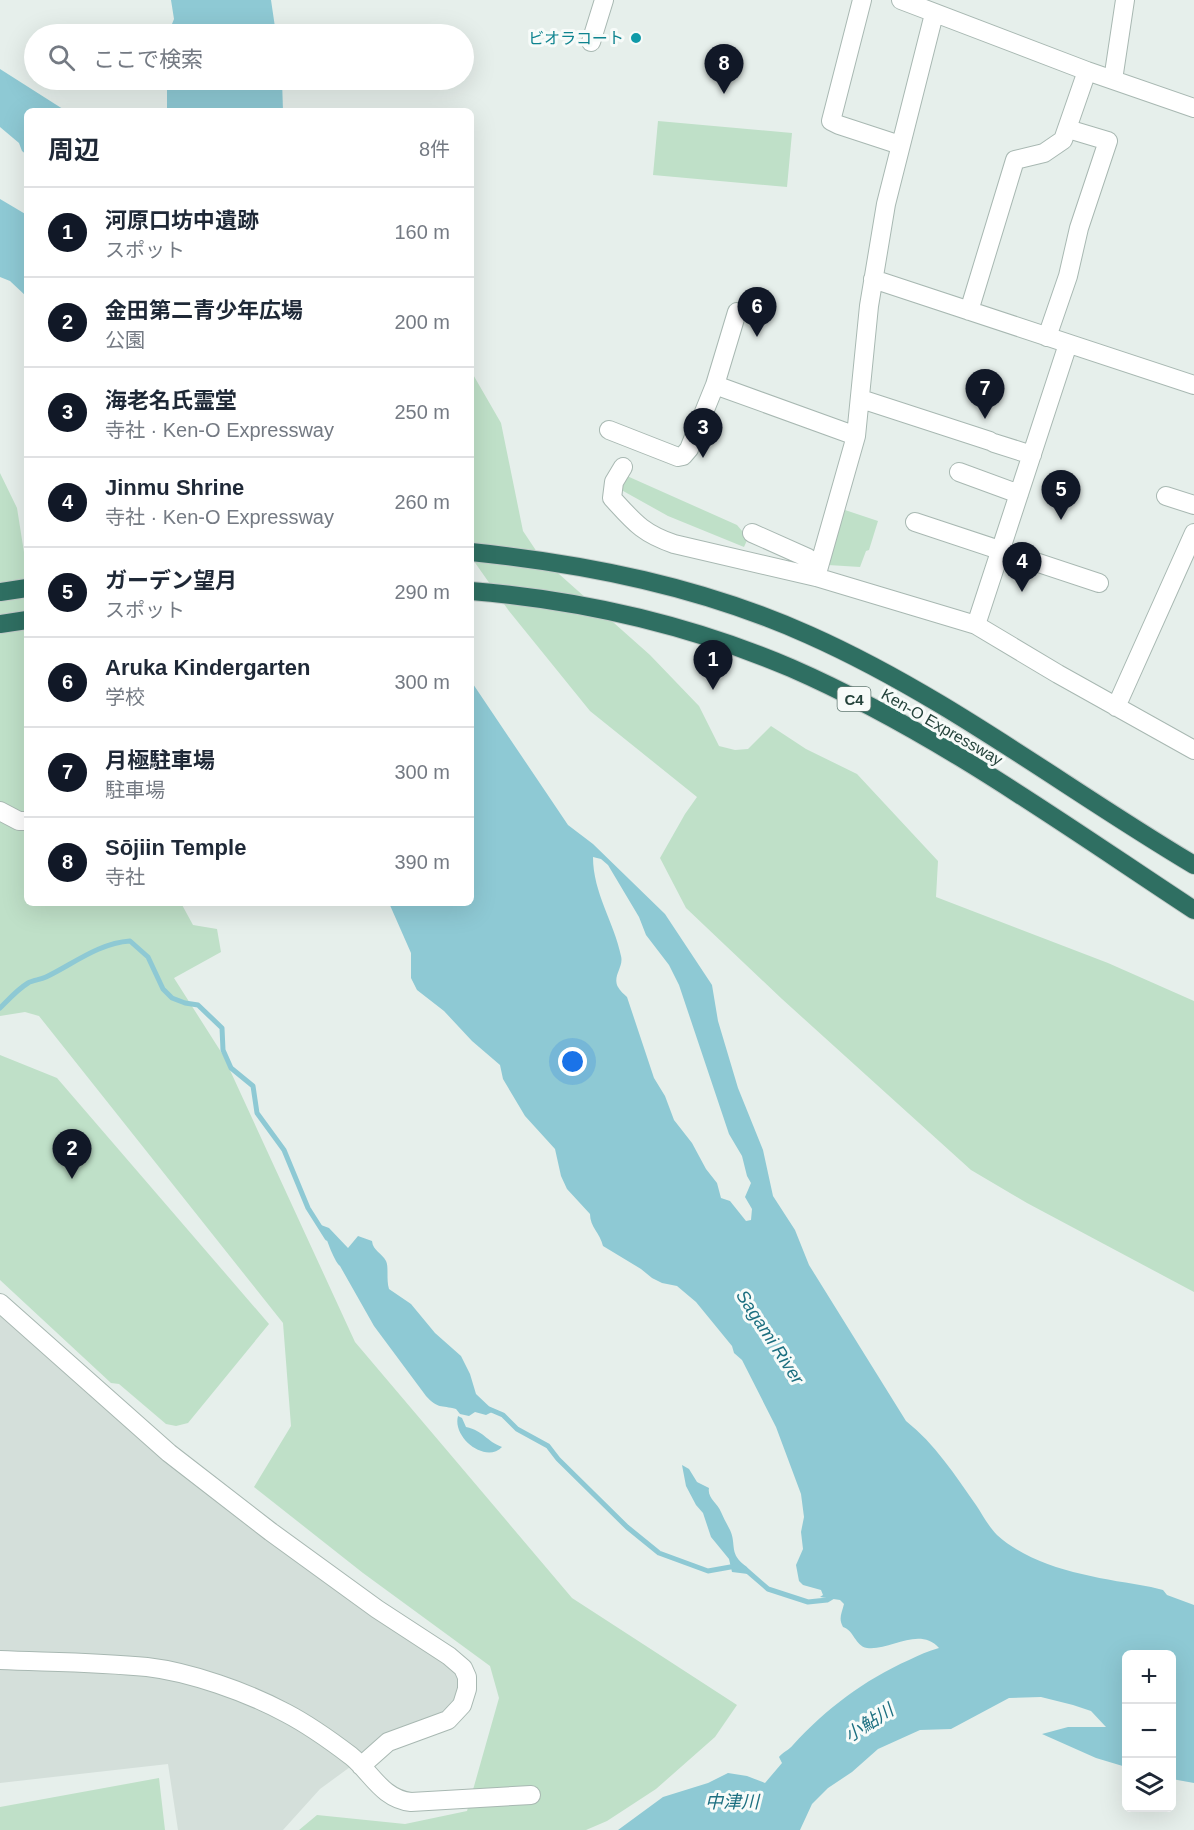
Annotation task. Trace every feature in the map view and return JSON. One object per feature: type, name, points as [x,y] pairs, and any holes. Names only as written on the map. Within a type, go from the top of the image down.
[{"type":"highway","name":"Ken-O Expressway","points":[[474,552],[578,566],[649,580],[708,597],[808,634],[908,686],[1194,865]]},
{"type":"highway","points":[[0,592],[24,588]]},
{"type":"highway","name":"Ken-O Expressway","points":[[474,591],[562,602],[614,612],[730,645],[791,668],[904,725],[957,755],[1194,910]]},
{"type":"highway","points":[[0,624],[24,620]]},
{"type":"street","points":[[591,42],[603,0]]},
{"type":"street","points":[[862,0],[831,121],[900,145]]},
{"type":"street","points":[[901,0],[1087,71],[1194,108]]},
{"type":"street","points":[[1113,80],[1125,0]]},
{"type":"street","points":[[816,577],[856,436],[873,279],[886,204],[934,14]]},
{"type":"street","points":[[969,311],[1015,160],[1044,153],[1063,140],[1087,71]]},
{"type":"street","points":[[1047,337],[1068,276],[1079,228],[1108,141],[1068,129]]},
{"type":"street","points":[[873,279],[1194,385]]},
{"type":"street","points":[[609,430],[678,457],[683,456],[715,384],[737,312]]},
{"type":"street","points":[[976,625],[1068,344]]},
{"type":"street","points":[[715,384],[856,436]]},
{"type":"street","points":[[861,399],[1032,455]]},
{"type":"street","points":[[623,467],[614,482],[612,498],[639,528],[655,537],[674,544],[816,577],[976,625],[1194,750]]},
{"type":"street","points":[[959,472],[1019,494]]},
{"type":"street","points":[[1166,496],[1194,505]]},
{"type":"street","points":[[915,522],[1099,583]]},
{"type":"street","points":[[752,533],[808,558]]},
{"type":"street","points":[[1116,707],[1194,533]]},
{"type":"street","points":[[776,567],[787,549]]},
{"type":"street","points":[[0,811],[19,821],[24,821]]},
{"type":"street","points":[[0,1303],[169,1453],[377,1610],[449,1656],[463,1668],[467,1677],[462,1705],[448,1720],[388,1742],[361,1766]]},
{"type":"street","points":[[0,1660],[148,1667],[207,1681],[252,1697],[312,1728],[353,1758],[392,1797],[400,1801],[531,1795]]},
{"type":"shaded area","points":[[0,1305],[156,1449],[363,1611],[454,1667],[459,1677],[456,1706],[361,1759],[320,1789],[283,1830],[178,1830],[168,1764],[0,1783]]},
{"type":"green space","points":[[658,121],[792,133],[787,187],[653,175]]},
{"type":"green space","points":[[474,376],[501,423],[523,531],[541,558],[650,655],[699,706],[719,746],[735,750],[748,749],[771,726],[806,749],[857,774],[938,861],[936,897],[1108,963],[1194,1001],[1194,1292],[1027,1203],[971,1170],[782,999],[686,908],[660,858],[697,797],[590,711],[509,611],[474,561]]},
{"type":"green space","points":[[0,473],[17,508],[24,552],[24,906],[183,906],[193,925],[217,929],[221,952],[174,978],[223,1055],[355,1342],[572,1598],[737,1705],[715,1737],[656,1789],[607,1821],[586,1830],[299,1830],[317,1815],[405,1824],[467,1811],[499,1698],[490,1666],[363,1573],[254,1487],[291,1426],[283,1323],[39,1016],[25,1012],[0,1016]]},
{"type":"green space","points":[[627,476],[737,525],[748,538],[744,547],[668,516],[616,487]]},
{"type":"green space","points":[[842,509],[878,521],[869,550],[866,551],[860,567],[828,565]]},
{"type":"green space","points":[[0,1055],[57,1078],[269,1324],[188,1423],[176,1426],[166,1424],[119,1384],[111,1383],[0,1280]]},
{"type":"green space","points":[[159,1778],[165,1830],[0,1830],[0,1807]]},
{"type":"water","points":[[171,0],[271,0],[275,24],[172,24],[174,19]]},
{"type":"water","points":[[0,69],[24,84],[24,90],[33,90],[61,108],[24,108],[24,153],[19,143],[0,127]]},
{"type":"water","points":[[167,90],[282,90],[283,108],[167,108]]},
{"type":"water","points":[[0,199],[24,213],[24,294],[10,281],[0,277]]},
{"type":"water","points":[[474,685],[568,825],[593,844],[665,914],[712,985],[718,1021],[738,1088],[763,1150],[773,1196],[795,1230],[809,1265],[906,1421],[944,1460],[994,1532],[1013,1547],[1050,1565],[1090,1576],[1163,1590],[1167,1595],[1194,1605],[1194,1783],[1176,1780],[1176,1650],[1122,1650],[1122,1766],[1096,1758],[1042,1734],[1068,1727],[1106,1727],[1091,1711],[1041,1697],[1009,1698],[951,1729],[920,1730],[878,1749],[852,1772],[828,1788],[812,1804],[800,1830],[618,1830],[663,1797],[708,1783],[728,1773],[747,1776],[765,1783],[782,1763],[779,1757],[846,1696],[892,1668],[939,1648],[923,1639],[913,1639],[876,1648],[863,1647],[850,1631],[843,1627],[841,1616],[844,1604],[840,1600],[820,1597],[823,1595],[821,1590],[803,1585],[799,1581],[796,1565],[803,1549],[801,1532],[804,1517],[801,1494],[776,1427],[742,1360],[734,1353],[732,1346],[696,1302],[677,1286],[652,1278],[603,1246],[590,1214],[567,1189],[561,1176],[555,1149],[525,1116],[503,1079],[500,1065],[472,1041],[444,1011],[417,990],[411,978],[411,953],[390,906],[474,906]],"holes":[[[593,857],[601,859],[608,865],[639,917],[646,935],[669,965],[679,985],[729,1134],[742,1156],[751,1183],[745,1197],[752,1209],[751,1220],[746,1221],[730,1201],[721,1198],[717,1183],[706,1169],[692,1143],[674,1120],[665,1096],[654,1078],[627,997],[617,983],[621,956],[596,883]]]},
{"type":"water","points":[[321,1225],[329,1228],[348,1248],[358,1236],[372,1241],[374,1247],[386,1261],[389,1289],[411,1304],[435,1333],[461,1356],[476,1394],[494,1411],[486,1415],[475,1412],[469,1416],[460,1414],[456,1409],[437,1405],[426,1396],[374,1326],[335,1259]]},
{"type":"water","points":[[458,1416],[462,1418],[466,1427],[477,1431],[502,1447],[488,1452],[472,1446],[460,1433]]},
{"type":"water","points":[[682,1465],[689,1469],[697,1482],[709,1488],[710,1495],[720,1509],[732,1535],[735,1554],[747,1567],[748,1574],[732,1572],[729,1559],[711,1537],[703,1513],[686,1486]]},
{"type":"waterway","points":[[0,1008],[28,983],[46,977],[97,950],[130,941],[148,957],[163,989],[172,998],[198,1005],[222,1028],[223,1050],[231,1068],[253,1086],[257,1113],[284,1150],[308,1208],[327,1238]]},
{"type":"waterway","points":[[489,1409],[503,1415],[517,1429],[548,1446],[558,1459],[627,1527],[659,1553],[708,1571],[736,1566],[745,1569],[768,1589],[808,1602],[827,1600],[832,1597]]},
{"type":"place","name":"ビオラコート","points":[[636,38]]},
{"type":"place","name":"Sōjiin Temple","points":[[724,94]]},
{"type":"place","name":"Aruka Kindergarten","points":[[757,337]]},
{"type":"place","name":"月極駐車場","points":[[985,419]]},
{"type":"place","name":"海老名氏霊堂","points":[[703,458]]},
{"type":"place","name":"ガーデン望月","points":[[1061,520]]},
{"type":"place","name":"Jinmu Shrine","points":[[1022,592]]},
{"type":"place","name":"河原口坊中遺跡","points":[[713,690]]},
{"type":"place","name":"金田第二青少年広場","points":[[72,1179]]},
{"type":"water label","name":"Sagami River","points":[[770,1337]]},
{"type":"water label","name":"小鮎川","points":[[869,1723]]},
{"type":"water label","name":"中津川","points":[[732,1802]]}]
